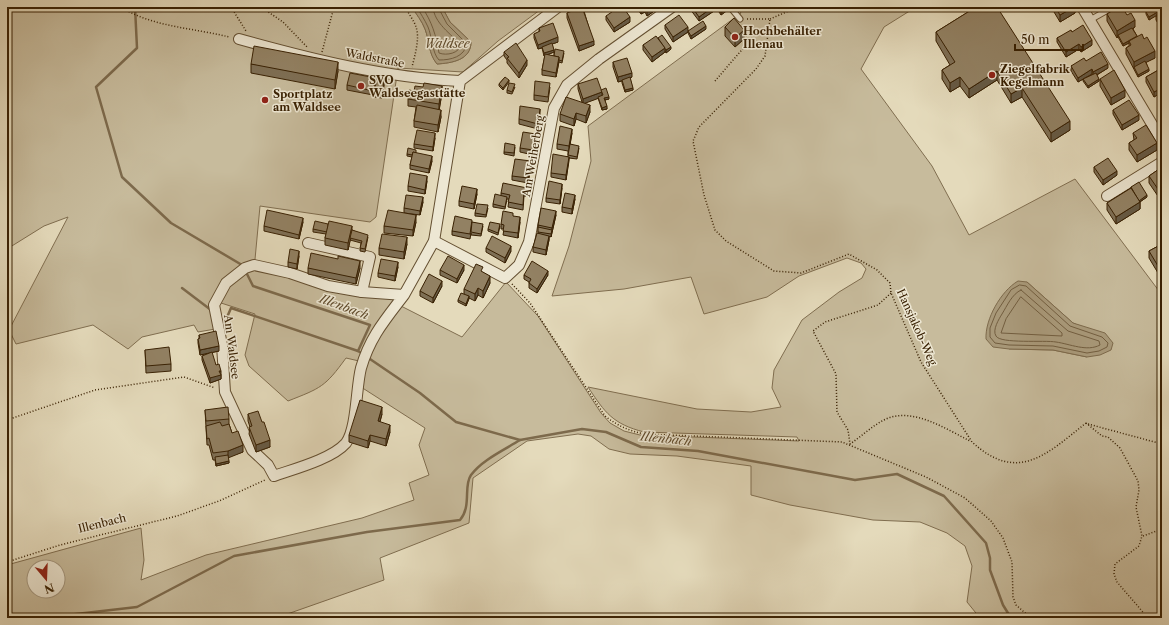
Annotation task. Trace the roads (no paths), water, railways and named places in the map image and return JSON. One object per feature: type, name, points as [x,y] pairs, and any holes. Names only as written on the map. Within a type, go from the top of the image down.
[{"type":"street","points":[[404,295],[434,241],[460,81],[558,7]]},
{"type":"street","name":"Am Weiherberg","points":[[434,241],[505,278],[519,265],[529,242],[554,108],[567,85],[598,59],[672,7]]},
{"type":"street","points":[[1082,7],[1162,141]]},
{"type":"street","name":"Waldstraße","points":[[244,41],[320,59],[411,77],[460,81]]},
{"type":"street","points":[[1107,196],[1162,162]]},
{"type":"street","points":[[308,243],[370,257],[362,292]]},
{"type":"street","name":"Am Waldsee","points":[[254,265],[290,273],[328,286],[362,292],[404,295],[372,338],[367,349],[363,363],[353,423],[347,441],[328,456],[274,476],[268,465],[252,450],[225,392],[222,345],[214,304],[226,283],[245,268],[254,265]]},
{"type":"lane","points":[[730,7],[740,19]]},
{"type":"lane","points":[[1090,20],[1113,7]]},
{"type":"water","name":"Waldsee","points":[[412,7],[442,7],[450,22],[471,42],[468,53],[464,57],[449,63],[437,64],[432,56],[424,26]]},
{"type":"water","points":[[1018,281],[1027,282],[1073,323],[1105,333],[1113,343],[1111,350],[1100,355],[1087,357],[1053,350],[993,347],[986,339],[986,331],[991,314],[1000,298]]},
{"type":"waterway","name":"Illenbach","points":[[135,7],[137,48],[96,87],[122,177],[171,223],[242,265]]},
{"type":"waterway","name":"Illenbach","points":[[247,274],[253,286],[370,325],[358,351],[363,354]]},
{"type":"waterway","points":[[182,288],[211,310]]},
{"type":"waterway","points":[[228,315],[231,308],[358,351]]},
{"type":"waterway","name":"Illenbach","points":[[367,357],[420,393],[456,422],[520,440],[582,429],[606,432],[641,447],[698,451],[855,480],[897,474],[944,496],[986,543],[990,558],[990,570],[1003,605],[1011,618]]},
{"type":"waterway","points":[[7,614],[50,617],[137,607],[234,556],[367,532],[460,520],[466,509],[468,485],[471,475],[487,460],[520,440]]},
{"type":"place","name":"Hochbehälter Illenau","points":[[735,37]]},
{"type":"place","name":"Ziegelfabrik Kegelmann","points":[[992,75]]},
{"type":"place","name":"SVO Waldseegasttätte","points":[[361,86]]},
{"type":"place","name":"Sportplatz am Waldsee","points":[[265,100]]}]
